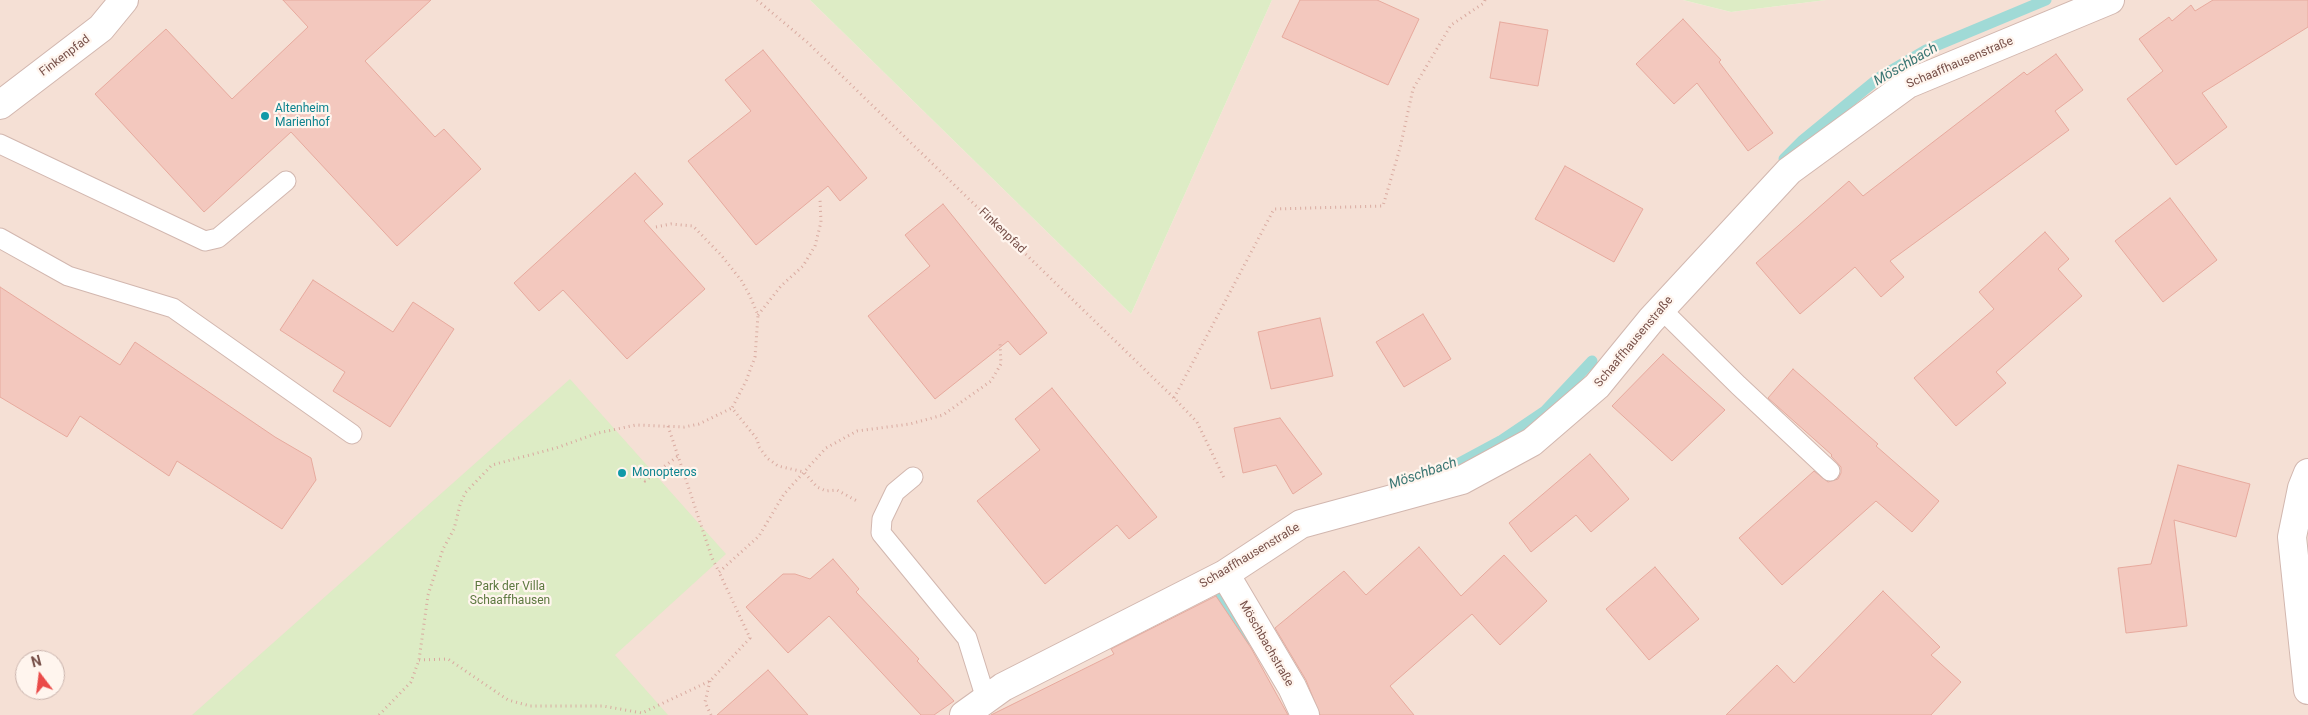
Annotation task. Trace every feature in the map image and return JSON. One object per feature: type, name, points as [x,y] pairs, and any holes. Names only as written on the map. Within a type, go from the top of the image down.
[{"type":"street","name":"Finkenpfad","points":[[0,105],[101,28],[124,0]]},
{"type":"street","name":"Schaaffhausenstraße","points":[[964,715],[1003,687],[1225,574],[1301,524],[1462,480],[1532,442],[1597,386],[1661,309],[1789,171],[1908,84],[2110,0]]},
{"type":"street","points":[[2308,473],[2302,488],[2292,537],[2308,690]]},
{"type":"street","name":"Möschbachstraße","points":[[1225,574],[1292,688],[1305,715]]},
{"type":"lane","points":[[0,144],[205,241],[218,238],[286,181]]},
{"type":"lane","points":[[0,238],[68,276],[173,308],[352,434]]},
{"type":"lane","points":[[1661,309],[1738,385],[1830,471]]},
{"type":"lane","points":[[913,477],[895,492],[882,519],[881,533],[967,638],[986,699]]},
{"type":"path","name":"Finkenpfad","points":[[756,0],[807,42],[1174,398],[1197,422],[1225,480]]},
{"type":"path","points":[[1174,398],[1274,209],[1383,206],[1400,148],[1413,89],[1451,25],[1484,3],[1485,0]]},
{"type":"path","points":[[758,315],[782,286],[803,266],[815,246],[821,222],[820,199]]},
{"type":"path","points":[[379,715],[411,682],[419,660],[428,595],[443,549],[454,529],[465,492],[492,465],[636,424],[684,427],[699,424],[732,408],[746,381],[755,357],[758,315],[741,280],[704,235],[693,226],[687,224],[671,224],[656,227]]},
{"type":"path","points":[[719,572],[759,536],[784,494],[826,448],[857,430],[910,424],[943,415],[991,381],[1001,364],[1000,344]]},
{"type":"path","points":[[732,408],[757,439],[767,458],[778,466],[804,472],[817,487],[826,491],[837,490],[863,505],[886,512]]},
{"type":"path","points":[[419,660],[448,659],[508,700],[530,706],[603,706],[642,713],[710,681],[750,638],[712,558],[668,426]]},
{"type":"path","points":[[633,471],[645,481],[678,456]]},
{"type":"path","points":[[710,681],[705,702],[711,715]]},
{"type":"shaded area","points":[[0,0],[810,0],[1131,314],[1272,0],[1683,0],[1731,12],[1826,0],[2308,0],[2308,715],[0,715]]},
{"type":"green space","points":[[810,0],[1272,0],[1131,314]]},
{"type":"green space","points":[[1683,0],[1826,0],[1731,12]]},
{"type":"green space","name":"Park der Villa Schaaffhausen","points":[[570,379],[726,554],[615,655],[668,715],[192,715]]},
{"type":"building","name":"Altenheim Marienhof","points":[[283,0],[431,0],[365,61],[435,137],[444,129],[481,169],[397,246],[291,132],[204,212],[95,94],[166,29],[232,99],[308,27]]},
{"type":"building","points":[[1300,0],[1377,0],[1419,19],[1388,85],[1282,37]]},
{"type":"building","points":[[2213,0],[2308,0],[2308,27],[2202,93],[2227,127],[2176,165],[2127,99],[2163,71],[2139,39],[2169,17],[2172,21],[2191,5],[2195,11]]},
{"type":"building","points":[[1683,19],[1721,60],[1719,62],[1773,133],[1748,151],[1697,83],[1674,104],[1636,64]]},
{"type":"building","points":[[1500,22],[1548,30],[1538,86],[1490,78]]},
{"type":"building","points":[[763,50],[867,178],[840,201],[828,186],[756,245],[688,161],[751,111],[725,80]]},
{"type":"building","points":[[2056,54],[2083,90],[2055,111],[2069,130],[1890,261],[1904,277],[1881,297],[1855,267],[1800,314],[1756,263],[1849,181],[1863,196],[2024,72],[2027,75]]},
{"type":"building","points":[[1565,166],[1643,209],[1614,262],[1535,219]]},
{"type":"building","points":[[635,173],[663,204],[644,221],[705,289],[627,359],[563,290],[539,311],[514,283]]},
{"type":"building","points":[[2170,198],[2217,260],[2163,302],[2115,241]]},
{"type":"building","points":[[943,204],[1047,333],[1020,355],[1008,341],[935,399],[868,316],[930,266],[905,235]]},
{"type":"building","points":[[2045,232],[2069,259],[2058,269],[2082,296],[1996,372],[2006,383],[1956,426],[1914,378],[1994,309],[1979,292]]},
{"type":"building","points":[[313,280],[393,332],[413,302],[454,329],[390,427],[333,391],[345,372],[280,330]]},
{"type":"building","points":[[0,287],[120,365],[135,342],[275,437],[311,458],[316,480],[282,529],[177,461],[169,476],[80,416],[67,437],[0,397]]},
{"type":"building","points":[[1423,314],[1451,359],[1404,387],[1376,342]]},
{"type":"building","points":[[1320,318],[1333,376],[1271,389],[1258,332]]},
{"type":"building","points":[[1663,354],[1725,410],[1672,461],[1612,406]]},
{"type":"building","points":[[1793,369],[1939,501],[1912,532],[1876,501],[1782,585],[1739,538],[1814,471],[1828,482],[1838,479],[1841,473],[1841,467],[1832,455],[1768,398]]},
{"type":"building","points":[[1052,388],[1157,517],[1129,539],[1117,525],[1045,584],[977,501],[1040,450],[1015,419]]},
{"type":"building","points":[[1280,418],[1322,474],[1293,494],[1276,465],[1243,473],[1234,428]]},
{"type":"building","points":[[1590,454],[1629,499],[1591,532],[1576,515],[1531,552],[1509,523]]},
{"type":"building","points":[[2178,465],[2250,484],[2236,537],[2174,520],[2187,626],[2126,633],[2118,568],[2151,564]]},
{"type":"building","points":[[1419,547],[1461,596],[1504,555],[1547,601],[1500,645],[1472,614],[1390,686],[1414,715],[1320,715],[1306,680],[1275,628],[1344,571],[1366,595]]},
{"type":"building","points":[[833,559],[859,589],[856,592],[919,659],[917,661],[954,701],[934,715],[921,715],[829,616],[788,653],[746,607],[783,574],[795,574],[810,579]]},
{"type":"building","points":[[1655,567],[1699,619],[1649,660],[1606,609]]},
{"type":"building","points":[[1883,591],[1940,647],[1931,655],[1961,682],[1931,715],[1726,715],[1777,665],[1794,683]]},
{"type":"building","points":[[1216,596],[1251,648],[1288,715],[991,715],[1114,654],[1111,649]]},
{"type":"building","points":[[768,670],[808,715],[717,715]]},
{"type":"waterway","name":"Möschbach","points":[[1784,159],[1803,140],[1880,77],[1926,50],[2046,0]]},
{"type":"waterway","name":"Möschbach","points":[[1408,481],[1450,468],[1502,440],[1545,411],[1592,361]]},
{"type":"waterway","name":"Möschbach","points":[[1221,596],[1248,639]]},
{"type":"place","name":"Altenheim Marienhof","points":[[265,116]]},
{"type":"place","name":"Monopteros","points":[[622,473]]}]
